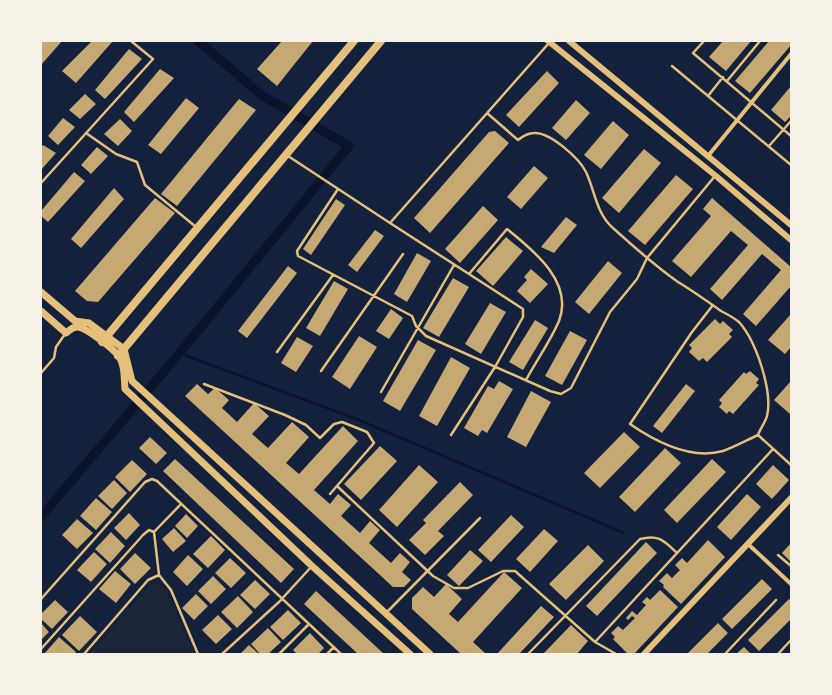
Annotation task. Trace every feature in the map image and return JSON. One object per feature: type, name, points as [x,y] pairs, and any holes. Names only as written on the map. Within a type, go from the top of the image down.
[{"type":"main road","points":[[105,339],[276,132],[354,41]]},
{"type":"main road","points":[[381,41],[121,352],[125,389],[312,566],[410,654]]},
{"type":"main road","points":[[41,292],[75,321],[89,323],[121,352],[132,380],[430,654]]},
{"type":"main road","points":[[41,311],[66,333],[72,328],[80,327],[105,339]]},
{"type":"street","points":[[569,41],[791,226]]},
{"type":"street","points":[[549,42],[716,176],[791,240]]},
{"type":"street","points":[[708,156],[791,54]]},
{"type":"street","points":[[644,654],[791,498]]},
{"type":"street","points":[[748,544],[791,584]]},
{"type":"lane","points":[[41,183],[153,59],[131,41]]},
{"type":"lane","points":[[704,41],[693,53],[791,136]]},
{"type":"lane","points":[[727,81],[760,41]]},
{"type":"lane","points":[[390,223],[549,42]]},
{"type":"lane","points":[[672,66],[791,165]]},
{"type":"lane","points":[[708,96],[723,77]]},
{"type":"lane","points":[[487,114],[518,140],[524,136],[535,133],[549,137],[575,156],[586,170],[596,196],[598,208],[607,223],[647,258],[739,322],[753,344],[762,369],[768,400],[766,416],[758,435],[723,451],[702,453],[674,448],[651,438],[630,424],[692,332],[713,305]]},
{"type":"lane","points":[[769,146],[791,121]]},
{"type":"lane","points":[[86,133],[116,154],[137,162],[145,185],[196,228]]},
{"type":"lane","points":[[287,155],[522,309],[523,317],[495,367],[451,435]]},
{"type":"lane","points":[[338,189],[297,251],[298,256],[412,316],[418,328],[426,336],[550,391],[561,394],[571,388],[610,312],[637,279],[647,258],[716,176]]},
{"type":"lane","points":[[469,274],[507,229],[532,250],[554,276],[562,299],[559,320],[526,380]]},
{"type":"lane","points":[[321,371],[403,254]]},
{"type":"lane","points":[[381,392],[454,265]]},
{"type":"lane","points":[[277,352],[333,274]]},
{"type":"lane","points":[[41,373],[54,358],[56,347],[66,333]]},
{"type":"lane","points":[[204,384],[210,384],[285,415],[306,425],[320,438],[334,424],[342,422],[368,432],[374,443],[330,494]]},
{"type":"lane","points":[[758,435],[791,465]]},
{"type":"lane","points":[[595,642],[773,449]]},
{"type":"lane","points":[[41,599],[146,482],[152,478],[157,481],[341,654]]},
{"type":"lane","points":[[337,486],[433,576],[454,588],[468,588],[503,571],[515,571],[595,642],[616,654]]},
{"type":"lane","points":[[154,532],[181,504]]},
{"type":"lane","points":[[385,613],[480,518]]},
{"type":"lane","points":[[41,649],[143,535],[149,530],[154,532]]},
{"type":"lane","points":[[154,532],[159,576],[171,590],[198,654]]},
{"type":"lane","points":[[528,654],[640,539],[652,536],[661,539],[677,553]]},
{"type":"lane","points":[[778,556],[791,566]]},
{"type":"lane","points":[[222,654],[282,598],[312,566]]},
{"type":"lane","points":[[84,654],[148,580],[159,576]]},
{"type":"lane","points":[[724,654],[776,600]]},
{"type":"lane","points":[[279,654],[309,624]]},
{"type":"lane","points":[[778,654],[791,640]]},
{"type":"lane","points":[[327,654],[334,647]]},
{"type":"shaded area","points":[[158,582],[166,591],[194,654],[90,654],[151,585]]},
{"type":"building","points":[[41,41],[62,41],[41,65]]},
{"type":"building","points":[[92,41],[113,41],[76,83],[62,71]]},
{"type":"building","points":[[282,41],[313,41],[277,86],[257,69]]},
{"type":"building","points":[[723,41],[751,41],[726,71],[709,57]]},
{"type":"building","points":[[769,41],[791,41],[791,45],[750,93],[735,81]]},
{"type":"building","points":[[129,49],[142,59],[105,99],[95,90]]},
{"type":"building","points":[[160,69],[174,78],[134,122],[124,112]]},
{"type":"building","points":[[547,71],[559,83],[519,127],[506,115]]},
{"type":"building","points":[[791,86],[791,116],[785,122],[771,110]]},
{"type":"building","points":[[85,94],[96,104],[80,119],[69,110]]},
{"type":"building","points":[[186,98],[199,108],[161,154],[148,145]]},
{"type":"building","points":[[239,99],[256,110],[177,206],[161,194]]},
{"type":"building","points":[[576,100],[590,113],[566,140],[552,128]]},
{"type":"building","points":[[63,118],[75,127],[58,145],[48,136]]},
{"type":"building","points":[[120,119],[132,131],[118,146],[104,134]]},
{"type":"building","points":[[613,121],[629,135],[601,169],[584,155]]},
{"type":"building","points":[[495,131],[509,143],[430,233],[414,218],[489,132]]},
{"type":"building","points":[[43,145],[56,153],[41,170],[41,148]]},
{"type":"building","points":[[97,147],[108,156],[91,174],[81,165]]},
{"type":"building","points":[[644,149],[661,163],[619,213],[602,198]]},
{"type":"building","points":[[534,166],[548,178],[521,209],[507,197]]},
{"type":"building","points":[[74,172],[85,181],[48,222],[41,216],[41,211]]},
{"type":"building","points":[[676,175],[693,189],[645,245],[628,231]]},
{"type":"building","points":[[114,188],[124,199],[81,248],[71,239]]},
{"type":"building","points":[[155,198],[175,213],[98,302],[87,301],[75,291]]},
{"type":"building","points":[[712,198],[791,267],[791,286],[756,326],[743,314],[781,270],[762,254],[722,300],[710,289],[748,245],[731,231],[691,277],[672,261],[711,216],[703,209]]},
{"type":"building","points":[[336,199],[345,205],[311,255],[303,249]]},
{"type":"building","points":[[483,206],[498,220],[460,263],[445,249]]},
{"type":"building","points":[[566,217],[577,225],[554,253],[541,247]]},
{"type":"building","points":[[375,230],[384,236],[357,272],[348,265]]},
{"type":"building","points":[[506,237],[523,251],[493,286],[476,271]]},
{"type":"building","points":[[417,253],[431,261],[407,302],[394,294]]},
{"type":"building","points":[[608,261],[622,273],[589,314],[575,302]]},
{"type":"building","points":[[288,266],[297,273],[247,338],[238,331]]},
{"type":"building","points":[[531,269],[548,284],[530,303],[517,291],[527,280],[524,277]]},
{"type":"building","points":[[453,278],[469,287],[439,337],[423,328]]},
{"type":"building","points":[[334,281],[348,289],[320,336],[306,328]]},
{"type":"building","points":[[490,303],[506,312],[481,354],[465,344]]},
{"type":"building","points":[[391,309],[403,318],[389,339],[376,331]]},
{"type":"building","points":[[791,314],[791,347],[785,354],[768,340]]},
{"type":"building","points":[[715,319],[720,324],[723,321],[733,330],[729,334],[732,337],[707,362],[703,358],[699,361],[689,352],[692,348],[689,345]]},
{"type":"building","points":[[535,320],[548,328],[523,370],[509,362]]},
{"type":"building","points":[[570,331],[587,340],[562,385],[545,376]]},
{"type":"building","points":[[359,336],[377,347],[350,389],[332,377]]},
{"type":"building","points":[[297,337],[313,346],[296,372],[281,363]]},
{"type":"building","points":[[418,340],[436,350],[400,411],[383,401]]},
{"type":"building","points":[[451,357],[470,368],[437,426],[419,416]]},
{"type":"building","points":[[750,371],[759,379],[756,383],[759,385],[733,414],[729,411],[727,414],[719,407],[722,403],[719,400],[744,372],[746,374]]},
{"type":"building","points":[[499,381],[513,389],[487,433],[482,430],[478,436],[464,428],[488,386],[494,389]]},
{"type":"building","points":[[791,381],[791,413],[790,414],[774,400]]},
{"type":"building","points":[[197,384],[208,394],[215,388],[229,400],[222,408],[237,422],[254,403],[269,416],[252,434],[268,448],[292,422],[309,437],[286,463],[299,474],[343,426],[358,441],[314,490],[330,504],[338,494],[351,505],[341,516],[360,533],[370,521],[380,530],[369,543],[391,563],[400,553],[410,562],[402,572],[411,580],[404,587],[393,587],[185,396]]},
{"type":"building","points":[[686,384],[695,391],[662,433],[653,426]]},
{"type":"building","points":[[531,391],[551,402],[526,447],[507,437]]},
{"type":"building","points":[[624,432],[640,447],[600,488],[584,473]]},
{"type":"building","points":[[150,437],[167,453],[156,464],[139,448]]},
{"type":"building","points":[[380,446],[397,461],[361,500],[344,484]]},
{"type":"building","points":[[665,448],[681,463],[635,512],[619,497]]},
{"type":"building","points":[[175,459],[294,569],[281,583],[163,471]]},
{"type":"building","points":[[712,459],[726,472],[677,523],[664,510]]},
{"type":"building","points":[[132,460],[147,474],[130,492],[115,477]]},
{"type":"building","points":[[419,465],[438,482],[397,527],[379,510]]},
{"type":"building","points":[[773,465],[789,480],[772,499],[756,484]]},
{"type":"building","points":[[114,480],[127,493],[112,509],[98,496]]},
{"type":"building","points":[[460,482],[473,495],[438,531],[444,536],[425,555],[409,540],[426,523],[423,520]]},
{"type":"building","points":[[747,494],[761,507],[731,540],[717,527]]},
{"type":"building","points":[[96,498],[112,512],[96,530],[80,516]]},
{"type":"building","points":[[129,513],[140,525],[126,540],[114,528]]},
{"type":"building","points":[[186,514],[198,526],[187,538],[175,526]]},
{"type":"building","points":[[511,515],[524,527],[491,562],[478,550]]},
{"type":"building","points":[[77,519],[93,533],[77,549],[62,535]]},
{"type":"building","points":[[174,528],[186,541],[173,552],[162,539]]},
{"type":"building","points":[[544,529],[558,541],[530,572],[516,559]]},
{"type":"building","points":[[111,532],[125,546],[110,563],[95,549]]},
{"type":"building","points":[[211,536],[225,550],[208,568],[193,554]]},
{"type":"building","points":[[708,540],[725,557],[681,604],[663,587],[664,585],[659,581],[667,573],[672,578],[680,570],[675,565],[682,558],[687,563]]},
{"type":"building","points":[[646,542],[657,553],[597,616],[586,606]]},
{"type":"building","points":[[791,543],[791,562],[782,553]]},
{"type":"building","points":[[588,545],[604,561],[566,600],[549,584]]},
{"type":"building","points":[[470,550],[483,561],[459,586],[447,575]]},
{"type":"building","points":[[94,552],[107,564],[91,582],[77,570]]},
{"type":"building","points":[[135,553],[151,568],[135,584],[120,569]]},
{"type":"building","points":[[188,555],[203,569],[187,586],[173,572]]},
{"type":"building","points":[[230,558],[246,573],[231,588],[215,573]]},
{"type":"building","points":[[115,571],[131,584],[116,603],[99,589]]},
{"type":"building","points":[[504,572],[522,588],[473,642],[486,654],[461,654],[412,609],[412,598],[423,587],[434,597],[446,584],[462,599],[449,614],[458,622]]},
{"type":"building","points":[[213,576],[226,589],[211,604],[198,591]]},
{"type":"building","points":[[762,579],[772,589],[732,629],[722,619]]},
{"type":"building","points":[[255,580],[270,594],[255,609],[240,595]]},
{"type":"building","points":[[660,590],[678,607],[634,654],[628,654],[613,639],[615,637],[611,633],[618,626],[623,630],[635,618],[632,616],[628,620],[626,618],[632,611],[637,615],[646,605],[642,602],[647,597],[650,600]]},
{"type":"building","points":[[316,591],[384,654],[358,654],[304,604]]},
{"type":"building","points":[[196,594],[208,606],[194,620],[182,608]]},
{"type":"building","points":[[238,596],[253,612],[237,628],[221,612]]},
{"type":"building","points":[[789,599],[791,601],[791,619],[759,651],[748,640]]},
{"type":"building","points":[[55,600],[68,612],[52,629],[41,619],[41,614]]},
{"type":"building","points":[[541,606],[554,617],[519,654],[497,654]]},
{"type":"building","points":[[288,610],[301,623],[283,640],[270,627]]},
{"type":"building","points":[[218,615],[232,629],[216,644],[202,630]]},
{"type":"building","points":[[80,616],[97,632],[79,651],[62,635]]},
{"type":"building","points":[[41,623],[49,632],[41,640]]},
{"type":"building","points":[[718,623],[728,633],[707,654],[687,654]]},
{"type":"building","points":[[571,625],[588,641],[577,654],[543,654]]},
{"type":"building","points":[[268,628],[281,642],[268,654],[260,654],[251,644]]},
{"type":"building","points":[[310,633],[324,648],[318,654],[297,654],[293,650]]},
{"type":"building","points":[[59,637],[76,652],[74,654],[44,654]]},
{"type":"building","points":[[249,645],[259,654],[240,654]]},
{"type":"building","points":[[744,647],[751,654],[736,654]]},
{"type":"waterway","points":[[41,517],[188,343],[349,146],[263,96],[198,41]]},
{"type":"waterway","points":[[179,353],[359,420],[624,533]]}]
